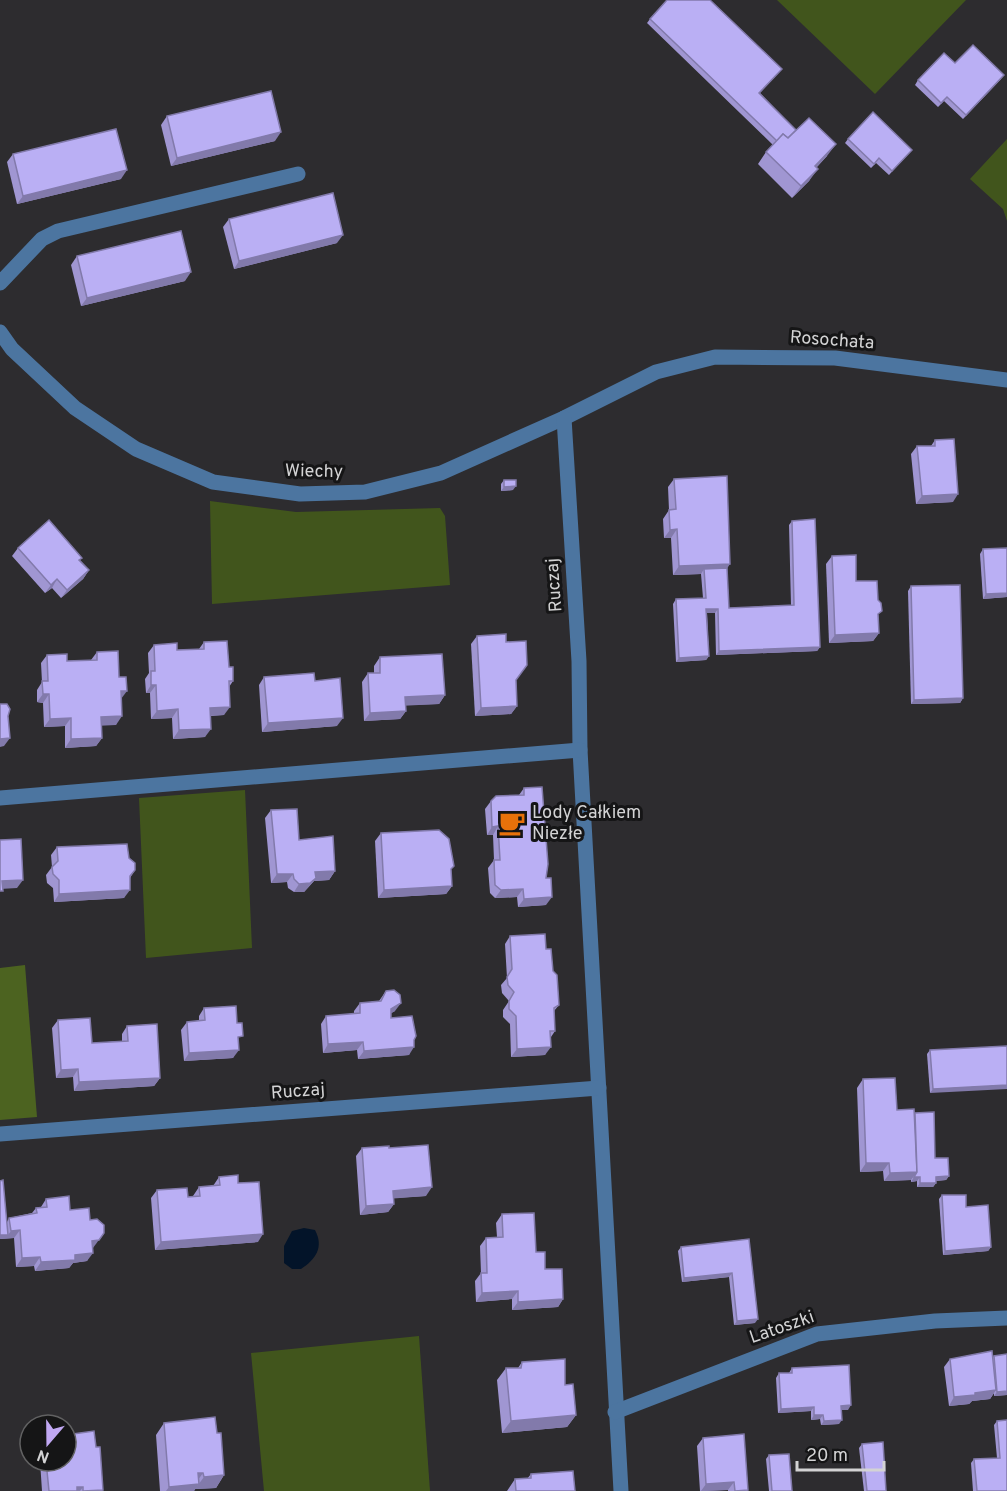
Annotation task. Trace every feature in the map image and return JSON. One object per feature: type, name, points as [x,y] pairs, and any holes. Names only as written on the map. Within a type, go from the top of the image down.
[{"type":"street","points":[[0,283],[42,239],[58,231],[298,174]]},
{"type":"street","name":"Wiechy","points":[[0,332],[12,349],[75,408],[136,449],[213,482],[300,494],[365,492],[441,473],[564,418],[656,372]]},
{"type":"street","name":"Rosochata","points":[[656,372],[716,357],[777,356],[836,358],[1007,380]]},
{"type":"street","name":"Ruczaj","points":[[564,418],[579,661],[580,750],[621,1491]]},
{"type":"street","points":[[0,798],[580,750]]},
{"type":"street","name":"Ruczaj","points":[[0,1134],[599,1088]]},
{"type":"street","name":"Latoszki","points":[[615,1412],[818,1334],[935,1321],[1007,1318]]},
{"type":"green space","points":[[777,0],[966,0],[875,94]]},
{"type":"green space","points":[[1007,139],[1007,221],[1003,209],[970,179]]},
{"type":"green space","points":[[210,501],[296,512],[440,508],[445,516],[450,585],[212,604]]},
{"type":"green space","points":[[245,790],[252,948],[146,958],[139,798]]},
{"type":"green space","points":[[25,965],[37,1117],[0,1120],[0,968]]},
{"type":"green space","points":[[419,1336],[430,1491],[264,1491],[251,1353]]},
{"type":"water","points":[[304,1228],[315,1230],[319,1242],[317,1252],[301,1269],[292,1269],[284,1263],[284,1246],[292,1231]]},
{"type":"building","points":[[667,0],[710,0],[782,69],[759,93],[796,130],[788,138],[783,134],[777,141],[650,19]]},
{"type":"building","points":[[973,45],[1004,75],[966,115],[947,97],[941,103],[918,80],[944,53],[955,63]]},
{"type":"building","points":[[271,91],[281,132],[177,158],[167,116]]},
{"type":"building","points":[[873,112],[912,150],[892,171],[879,158],[874,164],[848,139]]},
{"type":"building","points":[[809,118],[836,144],[815,166],[818,169],[801,186],[766,152],[783,134],[788,138]]},
{"type":"building","points":[[116,129],[127,170],[23,196],[13,154]]},
{"type":"building","points":[[333,193],[343,235],[239,261],[229,219]]},
{"type":"building","points":[[181,231],[191,272],[87,298],[77,256]]},
{"type":"building","points":[[954,439],[958,494],[922,496],[917,446],[935,446],[935,440]]},
{"type":"building","points":[[727,476],[730,564],[679,566],[677,529],[670,530],[669,510],[676,509],[674,479]]},
{"type":"building","points":[[504,480],[516,480],[516,486],[504,487]]},
{"type":"building","points":[[815,519],[820,647],[719,651],[718,609],[706,609],[709,656],[679,658],[676,599],[706,598],[704,569],[727,568],[729,608],[794,605],[792,521]]},
{"type":"building","points":[[49,520],[82,558],[79,560],[89,570],[67,590],[57,579],[51,585],[18,548]]},
{"type":"building","points":[[1007,548],[1007,593],[986,594],[983,549]]},
{"type":"building","points":[[856,555],[856,581],[877,581],[878,600],[882,611],[878,614],[879,633],[835,635],[832,556]]},
{"type":"building","points":[[960,585],[963,698],[914,700],[911,586]]},
{"type":"building","points":[[506,634],[506,642],[526,641],[527,665],[516,680],[517,706],[481,708],[477,636]]},
{"type":"building","points":[[227,641],[229,667],[233,667],[233,681],[229,681],[230,707],[210,708],[211,729],[179,730],[178,709],[157,711],[156,685],[151,685],[151,671],[155,671],[154,645],[177,643],[177,650],[204,649],[204,642]]},
{"type":"building","points":[[118,651],[119,677],[126,677],[127,691],[121,691],[122,716],[101,717],[102,738],[71,739],[71,718],[50,719],[49,694],[43,694],[42,681],[48,681],[47,655],[67,654],[67,661],[97,660],[97,652]]},
{"type":"building","points":[[442,654],[445,695],[405,697],[406,711],[370,713],[368,673],[380,673],[380,657]]},
{"type":"building","points":[[314,673],[315,681],[340,678],[343,718],[268,723],[264,677]]},
{"type":"building","points":[[0,704],[7,704],[10,709],[8,716],[10,738],[0,739]]},
{"type":"building","points":[[542,787],[548,864],[546,878],[551,878],[552,897],[524,899],[523,889],[501,890],[495,885],[494,860],[500,860],[498,826],[492,827],[491,801],[496,796],[524,795],[524,788]]},
{"type":"building","points":[[297,809],[299,840],[333,836],[335,871],[315,872],[316,878],[310,883],[299,884],[293,874],[277,874],[271,810]]},
{"type":"building","points":[[439,830],[449,839],[454,866],[451,869],[452,886],[384,890],[381,833]]},
{"type":"building","points":[[21,839],[23,880],[2,881],[3,891],[0,891],[0,840]]},
{"type":"building","points":[[127,844],[129,858],[135,863],[135,870],[130,876],[130,890],[59,894],[59,880],[53,874],[52,867],[58,861],[57,847]]},
{"type":"building","points":[[545,934],[546,949],[551,949],[553,971],[557,975],[559,1005],[554,1008],[555,1031],[550,1031],[551,1047],[517,1049],[516,1016],[509,1009],[509,1001],[514,992],[508,985],[507,977],[512,969],[510,936]]},
{"type":"building","points":[[394,990],[400,995],[401,1003],[391,1009],[391,1018],[412,1016],[416,1036],[414,1047],[364,1051],[363,1042],[328,1044],[326,1016],[360,1013],[360,1003],[381,1001],[386,991]]},
{"type":"building","points":[[236,1006],[237,1023],[242,1023],[243,1036],[238,1037],[239,1050],[189,1053],[187,1022],[205,1020],[204,1008]]},
{"type":"building","points":[[90,1018],[92,1043],[128,1041],[127,1026],[157,1024],[160,1078],[79,1082],[78,1069],[61,1070],[58,1020]]},
{"type":"building","points":[[1007,1046],[1007,1085],[933,1089],[930,1050]]},
{"type":"building","points":[[895,1078],[897,1110],[914,1109],[917,1172],[890,1173],[889,1163],[866,1163],[863,1079]]},
{"type":"building","points":[[934,1112],[935,1158],[948,1158],[949,1176],[936,1177],[936,1183],[920,1183],[920,1177],[914,1177],[917,1172],[915,1113]]},
{"type":"building","points":[[428,1145],[432,1187],[393,1191],[394,1204],[366,1206],[362,1148]]},
{"type":"building","points":[[238,1175],[238,1183],[259,1182],[263,1234],[161,1242],[157,1190],[187,1188],[188,1197],[200,1196],[199,1187],[220,1185],[219,1177]]},
{"type":"building","points":[[3,1180],[8,1235],[0,1235],[0,1181]]},
{"type":"building","points":[[942,1195],[966,1195],[966,1207],[988,1205],[991,1247],[945,1251]]},
{"type":"building","points":[[69,1196],[70,1210],[89,1208],[90,1220],[97,1219],[104,1225],[104,1233],[99,1240],[92,1241],[93,1253],[75,1255],[75,1260],[41,1262],[40,1257],[22,1258],[20,1230],[11,1231],[9,1218],[37,1213],[36,1208],[47,1207],[46,1199]]},
{"type":"building","points":[[534,1213],[536,1252],[545,1252],[545,1269],[562,1269],[563,1299],[518,1302],[518,1291],[482,1293],[481,1273],[487,1273],[486,1238],[503,1237],[502,1214]]},
{"type":"building","points":[[749,1239],[758,1319],[737,1321],[732,1273],[684,1278],[681,1247]]},
{"type":"building","points":[[992,1351],[996,1390],[954,1397],[950,1359]]},
{"type":"building","points":[[1007,1354],[1007,1391],[997,1392],[994,1356]]},
{"type":"building","points":[[565,1359],[565,1385],[573,1384],[576,1415],[511,1421],[506,1368],[521,1368],[522,1362]]},
{"type":"building","points":[[849,1365],[851,1405],[841,1406],[842,1420],[824,1421],[823,1415],[814,1415],[814,1407],[781,1409],[779,1373],[792,1373],[792,1368]]},
{"type":"building","points":[[215,1417],[217,1433],[221,1433],[224,1475],[204,1477],[203,1473],[198,1473],[199,1484],[169,1487],[164,1423]]},
{"type":"building","points":[[1007,1420],[1007,1491],[977,1491],[974,1459],[1000,1458],[997,1421]]},
{"type":"building","points":[[94,1431],[96,1447],[100,1447],[103,1490],[83,1491],[83,1487],[77,1487],[77,1491],[49,1491],[47,1473],[78,1473],[78,1433]]},
{"type":"building","points":[[744,1434],[748,1490],[735,1491],[734,1482],[706,1484],[703,1438]]},
{"type":"building","points":[[883,1442],[886,1491],[867,1491],[862,1444]]},
{"type":"building","points":[[789,1454],[792,1491],[772,1491],[769,1455]]},
{"type":"building","points":[[573,1471],[575,1491],[516,1491],[515,1479],[531,1478],[531,1474]]},
{"type":"place","name":"Lody Całkiem Niezłe","points":[[512,823]]}]
